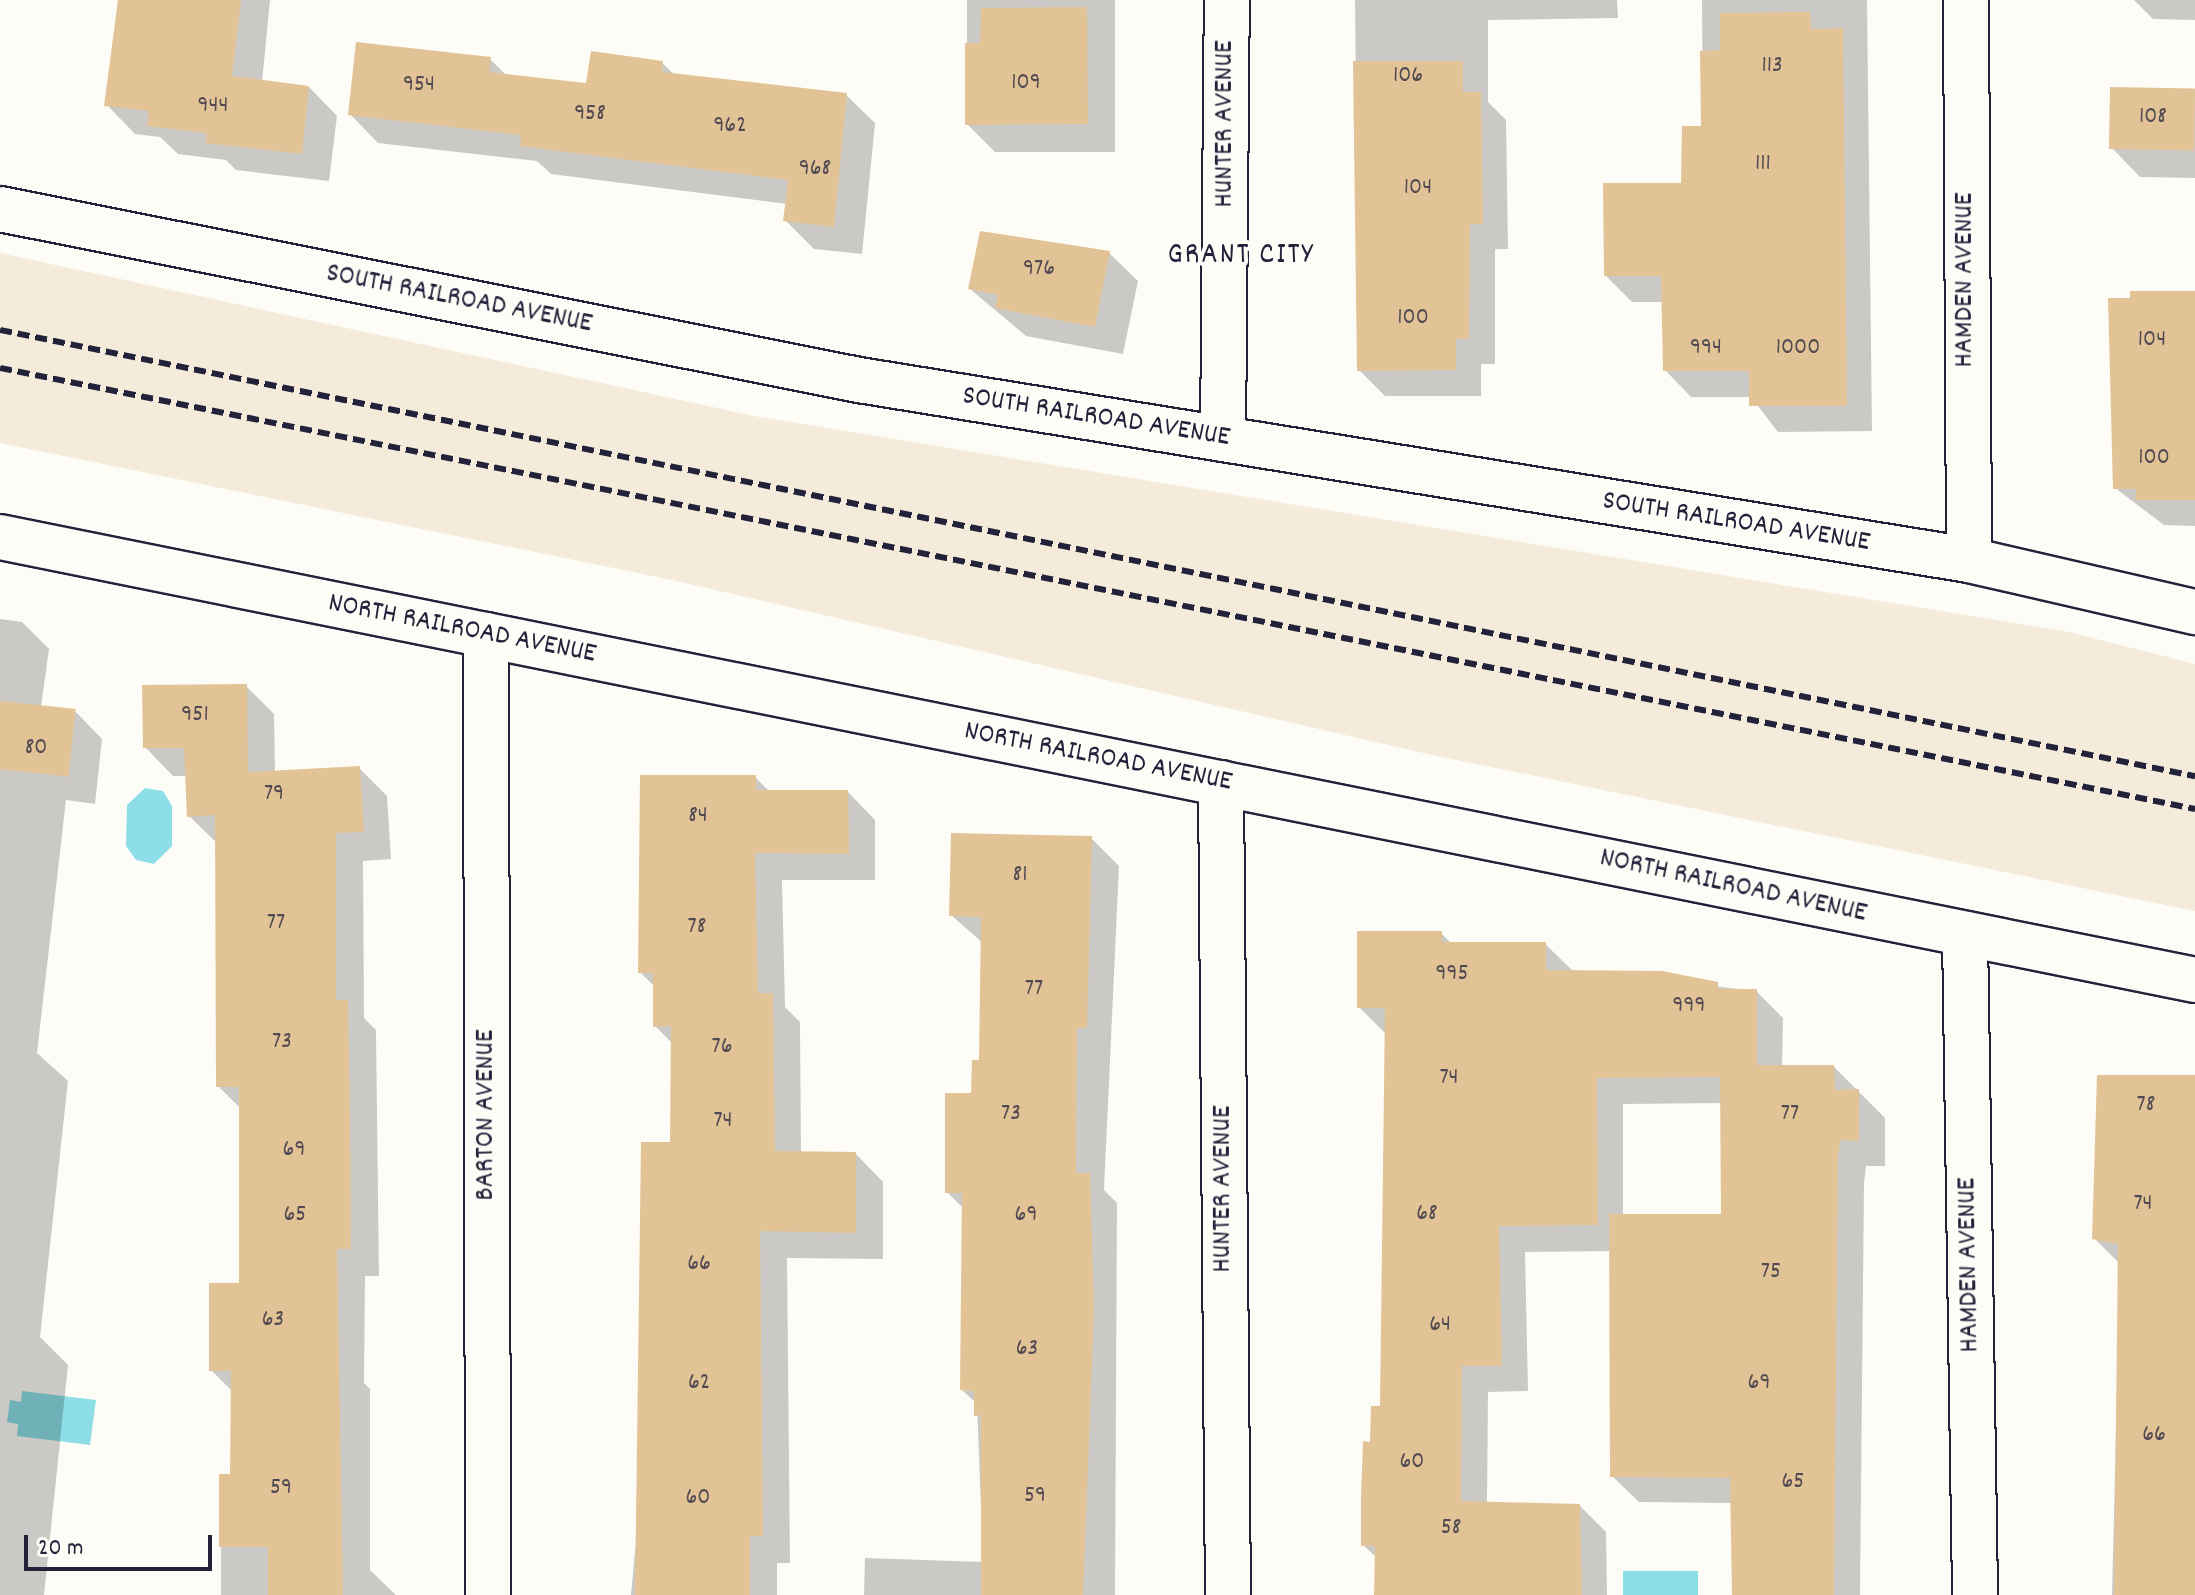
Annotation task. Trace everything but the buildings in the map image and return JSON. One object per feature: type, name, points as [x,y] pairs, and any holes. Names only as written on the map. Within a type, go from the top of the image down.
[{"type":"street","name":"HUNTER AVENUE","points":[[1223,439],[1227,0]]},
{"type":"street","name":"HAMDEN AVENUE","points":[[1966,0],[1969,560]]},
{"type":"street","name":"SOUTH RAILROAD AVENUE","points":[[0,209],[859,380],[1969,560],[2195,612]]},
{"type":"street","name":"NORTH RAILROAD AVENUE","points":[[0,537],[2195,980]]},
{"type":"street","name":"BARTON AVENUE","points":[[486,635],[488,1595]]},
{"type":"street","name":"HUNTER AVENUE","points":[[1221,783],[1228,1595]]},
{"type":"street","name":"HAMDEN AVENUE","points":[[1965,934],[1975,1595]]},
{"type":"shaded area","points":[[0,253],[754,416],[2069,632],[2195,664],[2195,911],[1432,755],[672,580],[0,443]]},
{"type":"water","points":[[145,788],[163,791],[172,806],[172,846],[154,864],[136,860],[126,846],[127,805]]},
{"type":"water","points":[[22,1391],[96,1400],[90,1445],[17,1436],[18,1424],[7,1422],[10,1400],[21,1402]]},
{"type":"water","points":[[1623,1571],[1698,1571],[1698,1595],[1623,1595]]},
{"type":"railway","points":[[0,330],[2195,776]]},
{"type":"railway","points":[[0,368],[2195,809]]},
{"type":"district","name":"GRANT CITY","points":[[1241,257]]}]
